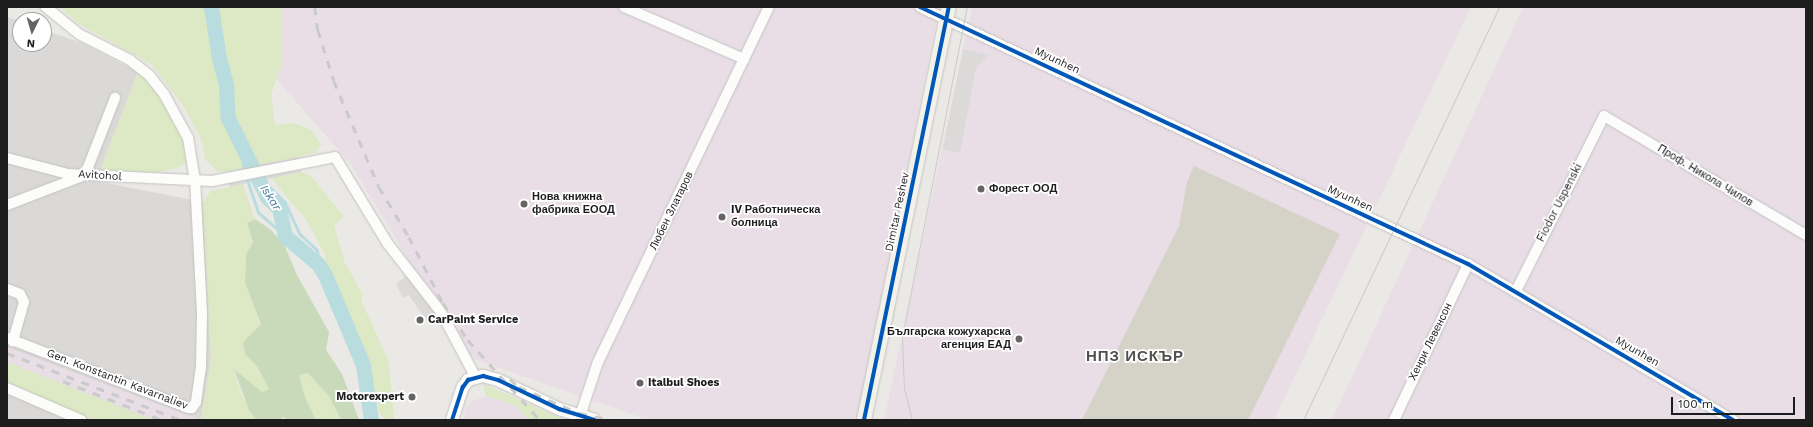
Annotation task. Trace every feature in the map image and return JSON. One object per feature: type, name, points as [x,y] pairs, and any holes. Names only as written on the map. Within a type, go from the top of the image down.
[{"type":"main road","name":"Dimitar Peshev","points":[[864,420],[948,13]]},
{"type":"street","points":[[46,7],[79,34],[130,60],[149,75],[164,94],[188,138],[195,181]]},
{"type":"street","points":[[624,7],[744,59]]},
{"type":"street","name":"Любен Златаров","points":[[580,416],[598,362],[769,7]]},
{"type":"street","points":[[920,7],[948,13]]},
{"type":"street","name":"Myunhen","points":[[948,13],[1468,264],[1733,420]]},
{"type":"street","points":[[7,205],[85,175],[115,98]]},
{"type":"street","name":"Проф. Никола Чилов","points":[[1604,116],[1806,236]]},
{"type":"street","name":"Fiodor Uspenski","points":[[1516,291],[1604,116]]},
{"type":"street","name":"Avitohol","points":[[7,158],[54,172],[195,181],[228,179],[335,157],[388,244],[441,312],[475,376]]},
{"type":"street","name":"Gen. Konstantin Kavarnaliev","points":[[10,339],[192,408],[197,396],[203,344],[195,181]]},
{"type":"street","name":"Хенри Левенсон","points":[[1394,420],[1468,264]]},
{"type":"street","points":[[7,289],[20,294],[24,302],[10,339]]},
{"type":"street","points":[[452,420],[463,386],[475,376],[490,377],[580,416],[594,420]]},
{"type":"street","points":[[7,388],[81,420]]},
{"type":"shaded area","points":[[255,7],[939,7],[857,420],[648,420],[466,356],[350,163],[255,55]]},
{"type":"shaded area","points":[[972,7],[1471,7],[1274,420],[884,420]]},
{"type":"shaded area","points":[[1523,7],[1806,7],[1806,420],[1332,420]]},
{"type":"shaded area","points":[[7,17],[12,19],[12,52],[52,52],[52,33],[82,43],[138,72],[96,181],[203,202],[211,359],[201,420],[7,420]]},
{"type":"shaded area","points":[[963,49],[988,55],[976,68],[960,153],[943,149]]},
{"type":"shaded area","points":[[1194,166],[1340,234],[1248,420],[1082,420],[1179,226],[1187,182]]},
{"type":"shaded area","points":[[407,275],[438,316],[428,323],[409,295],[403,298],[396,284]]},
{"type":"shaded area","points":[[7,347],[200,420],[153,420],[7,362]]},
{"type":"shaded area","points":[[486,396],[564,420],[463,420],[467,406],[472,401]]},
{"type":"green space","points":[[59,7],[281,7],[282,64],[271,95],[275,125],[295,123],[312,131],[321,145],[315,153],[227,172],[217,171],[205,159],[202,141],[183,105],[151,64],[79,24]]},
{"type":"green space","points":[[138,72],[163,100],[187,149],[187,162],[178,168],[149,174],[100,171]]},
{"type":"green space","points":[[301,172],[311,176],[344,217],[334,225],[345,263],[363,295],[361,300],[389,362],[394,420],[385,420],[379,412],[369,370],[341,300],[336,280],[328,272],[325,255],[307,221],[271,178]]},
{"type":"green space","points":[[243,184],[255,219],[247,223],[253,242],[246,255],[245,283],[261,324],[243,342],[245,354],[257,366],[269,389],[262,392],[234,369],[241,394],[256,420],[201,420],[211,359],[203,202],[211,191]]},
{"type":"green space","points":[[255,219],[270,229],[284,244],[296,273],[329,332],[326,350],[342,374],[359,420],[341,420],[329,396],[308,373],[299,375],[305,397],[316,420],[288,420],[283,417],[280,420],[256,420],[249,410],[234,369],[262,392],[269,389],[257,366],[245,354],[243,342],[261,324],[245,283],[246,255],[253,242],[247,223]]},
{"type":"green space","points":[[7,362],[153,420],[91,420],[7,384]]},
{"type":"green space","points":[[308,373],[329,396],[341,420],[316,420],[305,397],[299,375]]},
{"type":"green space","points":[[483,384],[565,420],[529,420],[515,405],[486,396]]},
{"type":"pier","points":[[298,157],[301,172],[230,187],[227,172]]},
{"type":"waterway","name":"Iskar","points":[[211,7],[219,58],[226,85],[228,118],[267,197],[279,208],[285,236],[318,264],[325,275],[363,365],[371,420]]},
{"type":"waterway","points":[[238,140],[245,171]]},
{"type":"waterway","points":[[246,176],[259,213],[285,236]]},
{"type":"waterway","points":[[259,176],[285,202],[300,234],[317,250],[323,272]]},
{"type":"tram line","points":[[912,420],[904,389],[902,337],[967,7]]},
{"type":"tram line","points":[[1303,420],[1499,7]]},
{"type":"railway","points":[[315,7],[318,30],[334,81],[379,187],[409,237],[443,303],[468,340],[540,420]]},
{"type":"railway","points":[[7,353],[181,420]]},
{"type":"railway","points":[[510,379],[519,387],[579,413],[611,420]]},
{"type":"railway","points":[[63,381],[162,420]]},
{"type":"cycle path","points":[[920,7],[1468,264],[1733,420]]},
{"type":"cycle path","points":[[864,420],[949,7]]},
{"type":"cycle path","points":[[452,420],[463,387],[468,380],[483,376],[498,380],[559,409],[594,420]]},
{"type":"place","name":"Форест ООД","points":[[981,189]]},
{"type":"place","name":"Нова книжна фабрика ЕООД","points":[[524,204]]},
{"type":"place","name":"IV Работническа болница","points":[[722,217]]},
{"type":"place","name":"CarPaint Service","points":[[420,320]]},
{"type":"place","name":"Българска кожухарска агенция ЕАД","points":[[1019,339]]},
{"type":"place","name":"Italbul Shoes","points":[[640,383]]},
{"type":"place","name":"Motorexpert","points":[[412,397]]},
{"type":"district","name":"НПЗ ИСКЪР","points":[[1135,357]]}]
